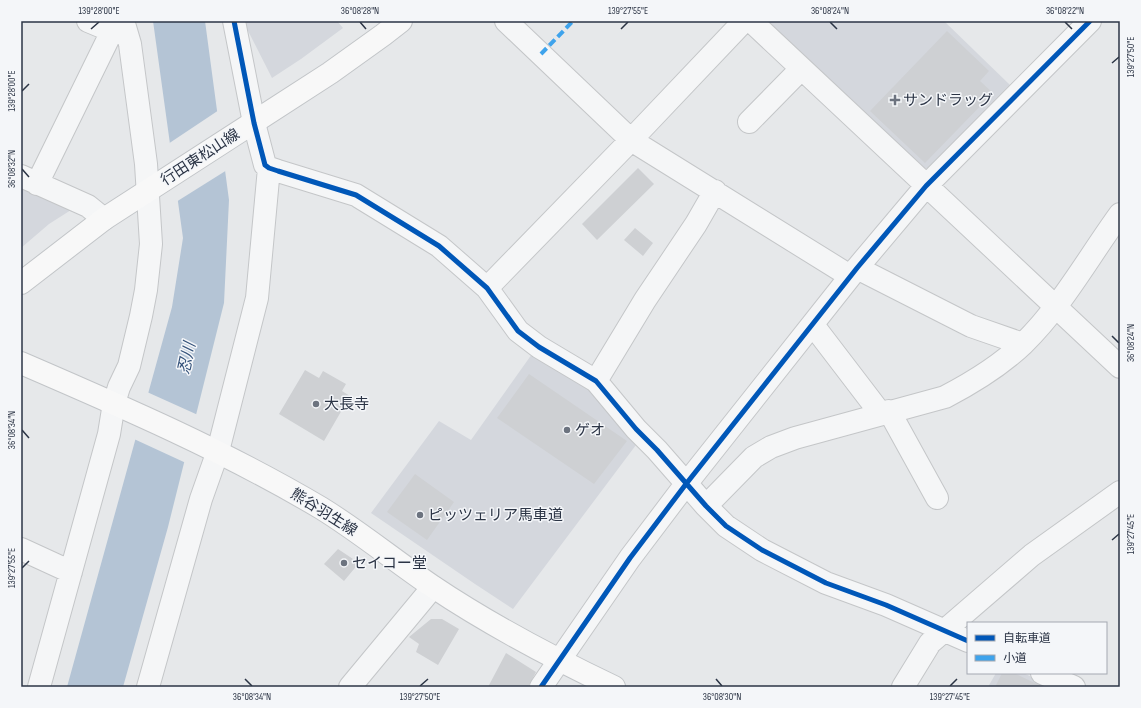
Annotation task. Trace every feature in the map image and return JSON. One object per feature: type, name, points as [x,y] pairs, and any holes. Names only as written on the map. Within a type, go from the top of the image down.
[{"type":"main road","name":"行田東松山線","points":[[21,282],[104,219],[330,74],[401,21]]},
{"type":"main road","name":"熊谷羽生線","points":[[21,363],[120,406],[214,450],[280,484],[323,510],[433,587],[494,625],[559,660],[614,687]]},
{"type":"street","points":[[88,21],[120,26]]},
{"type":"street","points":[[234,21],[249,126],[265,165],[269,168],[356,194],[439,246],[487,288],[518,331],[539,347],[596,381],[636,429],[726,526],[762,550],[826,583],[886,604],[967,640]]},
{"type":"street","points":[[506,21],[632,140],[715,191],[854,272],[971,326],[1023,344]]},
{"type":"street","points":[[487,288],[632,140],[744,21]]},
{"type":"street","points":[[751,21],[1120,367]]},
{"type":"street","points":[[541,687],[630,558],[686,484],[854,272],[926,186],[1090,21]]},
{"type":"street","points":[[104,219],[88,206],[29,180],[120,26]]},
{"type":"street","points":[[40,687],[109,434],[110,420],[120,406],[119,387],[129,366],[146,290],[151,244],[151,189],[146,164],[130,44],[120,26]]},
{"type":"street","points":[[749,122],[801,69]]},
{"type":"street","points":[[148,687],[256,298],[269,168]]},
{"type":"street","points":[[596,381],[645,300],[696,224],[715,191]]},
{"type":"street","points":[[706,506],[746,464],[763,451],[795,438],[945,398],[967,385],[1023,344],[1056,306],[1120,214]]},
{"type":"street","points":[[812,325],[885,413],[938,498]]},
{"type":"street","points":[[903,687],[930,643],[1032,555],[1120,492]]},
{"type":"street","points":[[21,549],[71,572]]},
{"type":"street","points":[[350,687],[433,587]]},
{"type":"street","points":[[1044,674],[1074,687]]},
{"type":"shaded area","points":[[243,21],[337,21],[343,28],[272,78]]},
{"type":"shaded area","points":[[767,21],[944,21],[1010,85],[932,169],[924,168]]},
{"type":"shaded area","points":[[21,187],[71,210],[49,224],[21,248]]},
{"type":"shaded area","points":[[532,354],[580,379],[639,441],[513,609],[371,513],[439,421],[471,440]]},
{"type":"shaded area","points":[[995,674],[1025,674],[1055,687],[988,687]]},
{"type":"water","name":"忍川","points":[[153,21],[205,21],[229,200],[224,303],[168,527],[123,687],[67,687],[172,307],[183,238]]},
{"type":"pier","points":[[219,110],[227,170],[176,202],[168,144]]},
{"type":"pier","points":[[147,392],[198,415],[186,463],[134,439]]},
{"type":"building","points":[[947,31],[989,71],[980,81],[993,93],[925,163],[870,111]]},
{"type":"building","points":[[638,168],[654,184],[597,240],[582,224]]},
{"type":"building","points":[[635,228],[653,243],[643,256],[624,240]]},
{"type":"building","points":[[305,370],[319,378],[323,371],[346,384],[342,391],[350,396],[324,441],[279,414]]},
{"type":"building","points":[[529,374],[627,441],[594,484],[497,418]]},
{"type":"building","points":[[415,474],[454,502],[427,540],[387,512]]},
{"type":"building","points":[[338,549],[359,563],[344,581],[324,564]]},
{"type":"building","points":[[431,619],[442,619],[459,629],[438,665],[416,652],[419,644],[409,637]]},
{"type":"building","points":[[506,653],[536,672],[528,687],[488,687]]},
{"type":"building","points":[[1002,674],[1016,674],[1043,687],[995,687]]},
{"type":"marked path","points":[[541,54],[573,21]]},
{"type":"cycle path","points":[[234,21],[254,123],[265,165],[278,171],[356,195],[439,246],[487,288],[518,331],[539,347],[596,381],[636,429],[726,526],[762,550],[826,583],[886,605],[967,641]]},
{"type":"cycle path","points":[[541,687],[630,558],[686,484],[857,268],[926,186],[1090,21]]},
{"type":"place","name":"サンドラッグ","points":[[895,100]]},
{"type":"place","name":"大長寺","points":[[316,404]]},
{"type":"place","name":"ゲオ","points":[[567,430]]},
{"type":"place","name":"ピッツェリア馬車道","points":[[420,515]]},
{"type":"place","name":"セイコー堂","points":[[344,563]]}]
